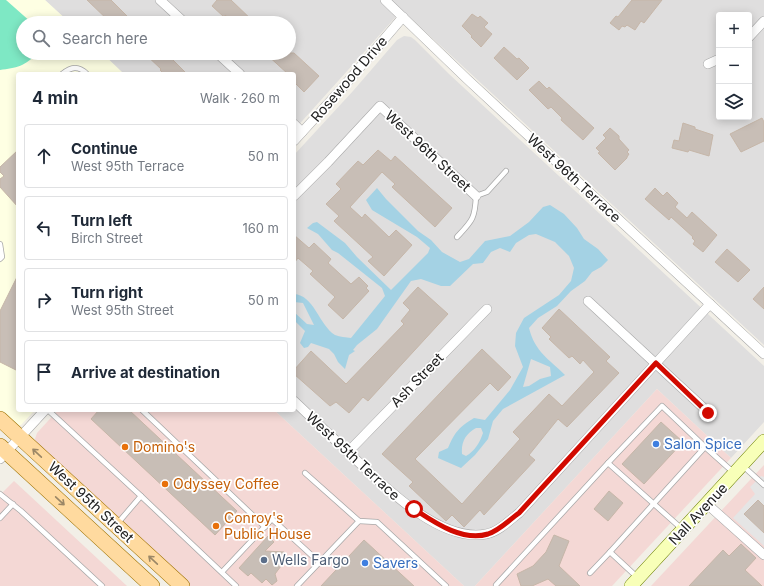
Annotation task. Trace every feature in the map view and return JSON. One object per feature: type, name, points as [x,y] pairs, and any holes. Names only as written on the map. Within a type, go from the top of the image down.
[{"type":"main road","name":"West 95th Street","points":[[0,418],[182,586]]},
{"type":"main road","name":"Nall Avenue","points":[[635,582],[764,442]]},
{"type":"main road","name":"West 95th Street","points":[[2,452],[152,586]]},
{"type":"street","points":[[160,0],[177,16]]},
{"type":"street","name":"West 96th Terrace","points":[[386,0],[467,79],[764,354]]},
{"type":"street","name":"Rosewood Drive","points":[[296,139],[403,17]]},
{"type":"street","points":[[752,34],[764,21]]},
{"type":"street","points":[[225,60],[238,72]]},
{"type":"street","points":[[708,64],[716,60]]},
{"type":"street","name":"West 96th Street","points":[[296,194],[380,106],[476,196]]},
{"type":"street","points":[[296,126],[302,132]]},
{"type":"street","points":[[588,301],[708,413]]},
{"type":"street","points":[[656,363],[710,304]]},
{"type":"street","name":"Ash Street","points":[[348,452],[487,309]]},
{"type":"street","name":"West 95th Terrace","points":[[296,403],[398,498],[431,520],[454,531],[479,535],[488,534],[500,528],[519,513],[656,363]]},
{"type":"street","points":[[2,452],[20,437],[43,412]]},
{"type":"street","points":[[707,504],[764,555]]},
{"type":"lane","points":[[64,72],[75,67],[84,72]]},
{"type":"lane","points":[[457,237],[473,219],[476,208],[476,196],[487,192],[506,171]]},
{"type":"lane","points":[[0,244],[2,257],[0,259]]},
{"type":"lane","points":[[496,586],[662,406],[706,448],[764,485]]},
{"type":"lane","points":[[50,412],[236,586]]},
{"type":"lane","points":[[144,412],[265,527]]},
{"type":"lane","points":[[590,573],[706,448]]},
{"type":"lane","points":[[608,464],[654,503],[682,530]]},
{"type":"lane","points":[[305,472],[359,521],[377,522],[446,586]]},
{"type":"lane","points":[[0,494],[13,504],[102,586]]},
{"type":"lane","points":[[116,525],[141,496]]},
{"type":"lane","points":[[0,518],[13,504]]},
{"type":"lane","points":[[222,572],[272,519],[319,562]]},
{"type":"lane","points":[[297,586],[359,521]]},
{"type":"lane","points":[[610,552],[635,582]]},
{"type":"shaded area","points":[[0,0],[45,0],[62,16],[16,16],[16,60],[109,60],[122,72],[16,72],[16,412],[33,412],[21,425],[16,426],[0,413]]},
{"type":"shaded area","points":[[45,0],[764,0],[764,345],[402,10],[296,128],[296,72],[122,72],[109,60],[296,60],[296,16],[62,16]]},
{"type":"shaded area","points":[[404,36],[411,37],[415,40],[449,74],[764,366],[764,422],[731,458],[657,389],[475,586],[464,586],[276,412],[296,412],[296,153],[353,91],[397,40]]},
{"type":"shaded area","points":[[657,389],[731,458],[612,586],[475,586]]},
{"type":"shaded area","points":[[56,412],[276,412],[464,586],[189,586],[36,443],[35,439],[37,433]]},
{"type":"shaded area","points":[[764,465],[764,586],[651,586]]},
{"type":"shaded area","points":[[761,476],[764,477],[764,546],[733,518],[755,494],[750,487]]},
{"type":"shaded area","points":[[14,481],[127,586],[0,586],[0,495]]},
{"type":"green space","points":[[0,0],[6,0],[24,16],[16,16],[16,60],[30,60],[20,66],[0,70]]},
{"type":"water","points":[[377,188],[418,231],[431,240],[442,252],[460,262],[469,259],[485,241],[510,236],[529,222],[543,207],[550,205],[564,214],[577,228],[584,239],[598,249],[608,260],[601,267],[592,272],[585,281],[571,291],[557,306],[538,318],[529,328],[539,349],[565,375],[503,409],[493,421],[488,439],[475,455],[461,468],[438,458],[439,452],[448,448],[458,430],[469,421],[474,418],[485,420],[510,390],[523,367],[515,346],[516,333],[524,318],[559,295],[571,281],[574,268],[569,256],[555,242],[536,234],[529,235],[516,243],[510,252],[500,248],[491,252],[483,263],[473,264],[450,286],[441,286],[421,279],[411,281],[377,329],[357,345],[353,350],[355,351],[349,355],[345,369],[329,349],[311,343],[308,347],[304,348],[300,343],[305,331],[296,322],[296,314],[307,324],[314,325],[303,303],[296,302],[296,295],[307,299],[325,325],[335,335],[351,338],[385,296],[382,288],[338,253],[332,250],[318,234],[307,228],[313,223],[317,222],[345,243],[357,257],[391,290],[428,253],[430,248],[417,237],[372,210],[366,200]],"holes":[[[531,359],[550,367],[551,376],[540,379],[529,386],[523,387]],[[476,428],[481,428],[483,433],[477,446],[466,456],[462,454],[462,445],[467,435]]]},
{"type":"building","points":[[87,0],[111,0],[127,16],[104,16]]},
{"type":"building","points":[[217,0],[231,0],[248,16],[223,16],[212,6]]},
{"type":"building","points":[[632,0],[662,0],[644,23],[641,21],[635,30],[627,25],[625,27],[622,26],[619,30],[610,23],[616,16],[618,17]]},
{"type":"building","points":[[472,14],[478,18],[480,16],[488,23],[484,27],[492,34],[481,47],[462,26]]},
{"type":"building","points":[[504,47],[517,59],[519,58],[529,68],[517,80],[494,58]]},
{"type":"building","points":[[296,55],[319,76],[304,92],[296,84],[296,72],[286,72],[273,60],[296,60]]},
{"type":"building","points":[[151,60],[173,60],[185,72],[162,72],[160,70],[161,69]]},
{"type":"building","points":[[539,81],[547,89],[549,87],[594,128],[583,140],[561,120],[562,118],[551,107],[548,109],[529,90]]},
{"type":"building","points":[[762,118],[764,122],[764,141],[741,152],[730,134]]},
{"type":"building","points":[[683,123],[713,135],[709,156],[689,150],[688,152],[672,148],[674,140],[679,141]]},
{"type":"building","points":[[610,128],[619,136],[619,139],[629,150],[627,152],[629,154],[627,158],[615,170],[598,153],[600,152],[596,148],[606,138],[603,135]]},
{"type":"building","points":[[378,150],[391,161],[395,156],[452,208],[435,227],[392,187],[395,184],[382,172],[350,207],[362,218],[365,214],[389,237],[396,230],[412,245],[384,276],[368,261],[373,257],[334,221],[339,216],[326,204],[341,189],[336,184],[358,161],[363,165]]},
{"type":"building","points":[[16,152],[16,205],[0,187],[0,179],[4,176],[0,172],[0,167]]},
{"type":"building","points":[[655,188],[663,196],[667,192],[678,203],[675,207],[687,218],[692,212],[717,235],[703,252],[693,244],[695,241],[692,238],[693,237],[671,217],[669,220],[645,199]]},
{"type":"building","points":[[296,237],[309,248],[314,243],[331,259],[328,263],[351,284],[359,277],[368,286],[366,288],[369,291],[343,319],[328,305],[335,297],[310,274],[313,271],[298,258],[296,260]]},
{"type":"building","points":[[727,249],[750,270],[738,282],[715,262]]},
{"type":"building","points":[[16,279],[16,370],[0,362],[0,311]]},
{"type":"building","points":[[418,287],[448,314],[368,401],[363,397],[349,413],[336,402],[330,406],[296,376],[296,368],[311,351],[346,384],[404,324],[401,321],[410,310],[403,303]]},
{"type":"building","points":[[764,287],[764,309],[753,299]]},
{"type":"building","points":[[559,309],[610,357],[606,361],[619,373],[567,427],[558,419],[529,455],[535,460],[484,515],[480,510],[464,527],[452,515],[446,521],[409,486],[413,482],[382,454],[482,349],[511,377],[498,391],[490,383],[415,459],[462,504],[520,439],[513,432],[549,394],[562,406],[594,372],[583,360],[580,364],[572,356],[569,358],[549,339],[551,337],[542,328]]},
{"type":"building","points":[[97,412],[131,412],[237,511],[215,535],[91,419]]},
{"type":"building","points":[[661,422],[683,442],[644,484],[622,464]]},
{"type":"building","points":[[609,491],[623,503],[608,521],[594,509]]},
{"type":"building","points":[[758,500],[764,506],[764,533],[744,514]]},
{"type":"building","points":[[554,535],[569,541],[559,566],[580,586],[556,586],[548,579],[532,586],[521,586],[517,574],[533,566],[546,552]]},
{"type":"building","name":"Wells Fargo","points":[[268,536],[274,542],[265,551],[284,552],[286,557],[275,574],[277,581],[272,585],[266,579],[262,583],[251,573],[248,576],[239,568]]},
{"type":"building","name":"Savers","points":[[364,540],[414,586],[321,586]]},
{"type":"building","points":[[741,544],[756,558],[745,570],[762,586],[689,586],[723,550],[729,556]]},
{"type":"place","name":"Salon Spice","points":[[656,444]]},
{"type":"place","name":"Domino's","points":[[125,447]]},
{"type":"place","name":"Odyssey Coffee","points":[[165,484]]},
{"type":"place","name":"Conroy's Public House","points":[[216,526]]},
{"type":"place","name":"Wells Fargo","points":[[264,560]]},
{"type":"place","name":"Savers","points":[[365,563]]},
{"type":"route","points":[[414,509],[431,520],[454,531],[462,533],[472,535],[488,534],[500,528],[519,513],[656,363],[708,413]]}]
